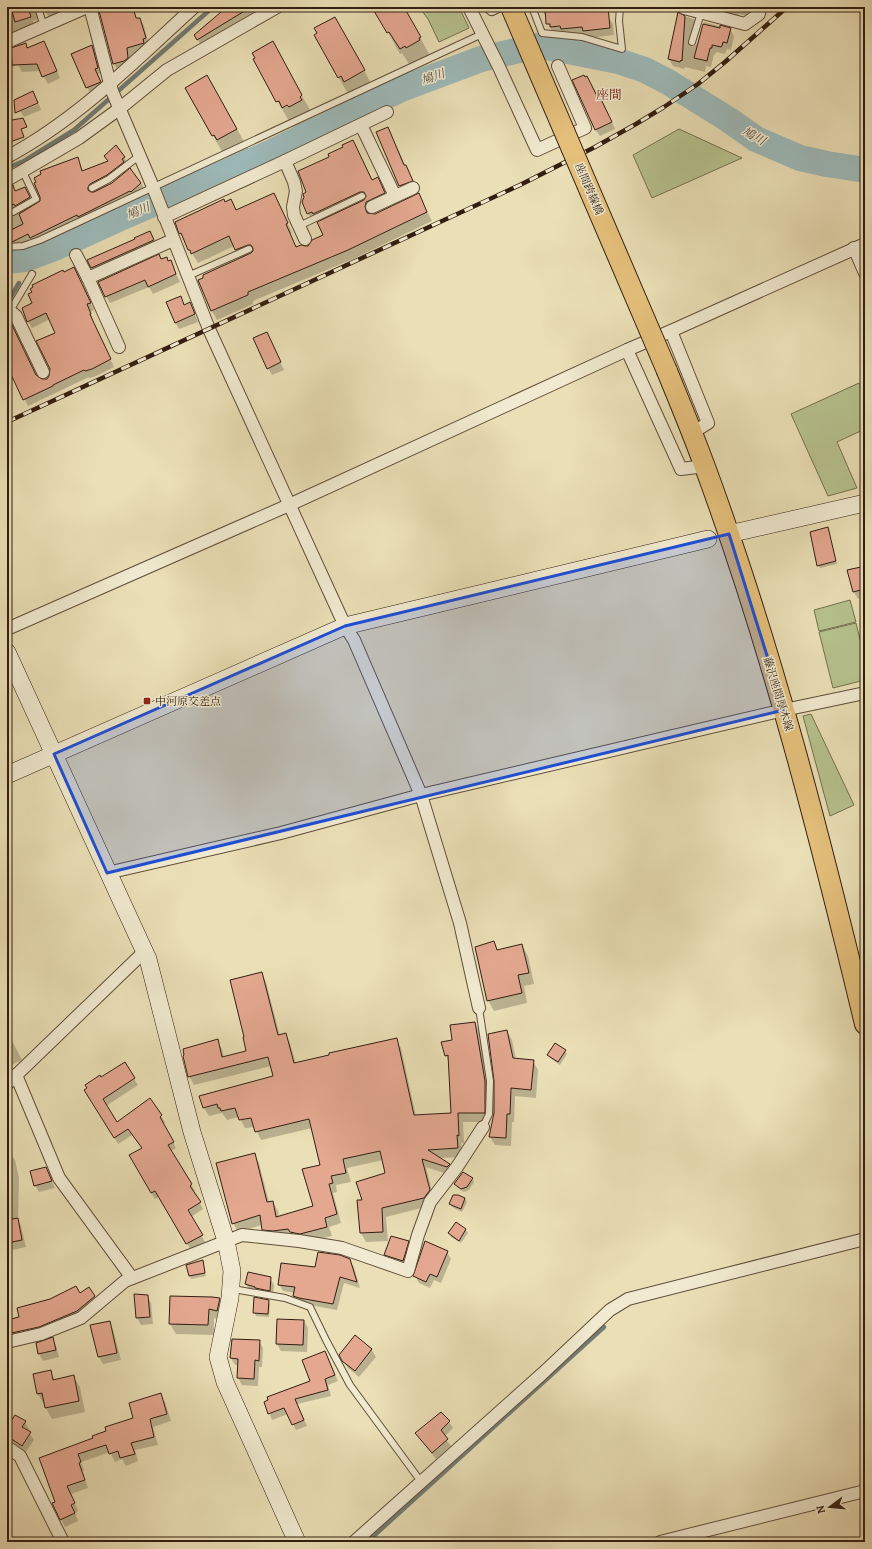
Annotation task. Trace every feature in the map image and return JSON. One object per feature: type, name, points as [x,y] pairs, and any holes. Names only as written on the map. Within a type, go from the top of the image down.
[{"type":"main road","name":"座間跨線橋","points":[[511,7],[666,371]]},
{"type":"main road","name":"藤沢座間厚木線","points":[[666,371],[705,466],[729,534],[784,710],[865,1024]]},
{"type":"street","points":[[7,42],[87,7]]},
{"type":"street","points":[[90,7],[111,87],[118,106],[163,213],[209,329],[345,626],[354,640],[421,795],[460,923],[479,1008]]},
{"type":"street","points":[[7,157],[60,124],[111,87],[194,7]]},
{"type":"street","points":[[7,180],[79,138],[118,106],[167,70],[277,7]]},
{"type":"street","points":[[469,7],[499,67],[537,150],[585,128],[558,66]]},
{"type":"street","points":[[490,7],[492,9],[496,7]]},
{"type":"street","points":[[684,8],[745,24],[759,14],[760,7]]},
{"type":"street","points":[[163,213],[285,161],[387,112]]},
{"type":"street","points":[[361,124],[395,196]]},
{"type":"street","points":[[285,161],[294,182],[296,191],[293,207],[294,215],[305,239]]},
{"type":"street","points":[[372,207],[413,188]]},
{"type":"street","points":[[88,278],[174,240]]},
{"type":"street","points":[[7,629],[289,504],[860,246],[865,273]]},
{"type":"street","points":[[76,255],[119,347]]},
{"type":"street","points":[[8,310],[16,316],[43,372]]},
{"type":"street","points":[[671,331],[708,422],[692,433]]},
{"type":"street","points":[[627,350],[681,469],[705,466]]},
{"type":"street","points":[[7,775],[345,626],[865,503]]},
{"type":"street","points":[[7,652],[107,873],[145,951],[192,1132],[226,1241],[232,1271],[231,1288],[218,1357],[225,1382],[297,1542]]},
{"type":"street","points":[[107,873],[281,832],[421,795],[784,710],[865,693]]},
{"type":"street","points":[[7,1084],[145,951]]},
{"type":"street","points":[[16,1075],[59,1178],[132,1278]]},
{"type":"street","points":[[7,1342],[41,1334],[81,1318],[125,1281],[242,1235],[299,1241],[342,1248],[408,1271],[418,1235],[430,1202],[457,1167],[483,1127]]},
{"type":"street","points":[[354,1542],[422,1483],[610,1310],[628,1299],[865,1239]]},
{"type":"street","points":[[7,1447],[20,1456],[63,1542]]},
{"type":"street","points":[[660,1542],[865,1491]]},
{"type":"lane","points":[[38,7],[44,27]]},
{"type":"lane","points":[[532,7],[542,33],[582,37],[622,49],[619,21],[620,7]]},
{"type":"lane","points":[[692,42],[701,13]]},
{"type":"lane","points":[[7,247],[23,246],[40,240],[483,36]]},
{"type":"lane","points":[[92,188],[109,179],[139,156]]},
{"type":"lane","points":[[13,212],[36,199],[23,172]]},
{"type":"lane","points":[[299,226],[362,196]]},
{"type":"lane","points":[[188,276],[249,249]]},
{"type":"lane","points":[[8,310],[32,274]]},
{"type":"lane","points":[[479,1008],[490,1081],[489,1114],[483,1127]]},
{"type":"lane","points":[[231,1288],[285,1298],[310,1307],[350,1385],[422,1483]]},
{"type":"highlighted area","points":[[729,534],[784,710],[107,873],[54,754],[345,626]]},
{"type":"green space","points":[[419,7],[459,7],[469,28],[439,42],[428,19]]},
{"type":"green space","points":[[679,129],[742,158],[652,198],[633,155]]},
{"type":"green space","points":[[859,383],[865,395],[865,429],[837,442],[857,488],[828,496],[791,414]]},
{"type":"green space","points":[[850,600],[856,622],[819,631],[814,610]]},
{"type":"green space","points":[[856,623],[865,660],[865,680],[833,688],[819,632]]},
{"type":"green space","points":[[811,714],[854,805],[830,816],[803,716]]},
{"type":"building","points":[[11,7],[28,7],[31,17],[15,22]]},
{"type":"building","points":[[98,7],[133,7],[136,18],[140,18],[146,38],[143,39],[144,43],[127,48],[128,58],[124,61],[113,64]]},
{"type":"building","points":[[230,7],[251,7],[197,40],[194,35],[221,12]]},
{"type":"building","points":[[380,7],[404,7],[421,37],[419,38],[420,40],[406,48],[405,46],[400,49],[389,32],[387,33],[374,11]]},
{"type":"building","points":[[545,7],[608,7],[610,28],[583,31],[582,27],[561,29],[560,26],[550,27],[550,24],[546,24]]},
{"type":"building","points":[[678,12],[685,16],[682,61],[681,60],[680,62],[668,59]]},
{"type":"building","points":[[335,17],[365,70],[344,82],[341,76],[338,78],[314,35],[317,33],[314,28]]},
{"type":"building","points":[[703,24],[720,28],[720,25],[731,28],[727,43],[723,42],[721,47],[712,45],[707,61],[694,58]]},
{"type":"building","points":[[44,41],[57,71],[42,77],[37,64],[12,65],[11,48],[26,43],[27,48]]},
{"type":"building","points":[[273,41],[302,95],[300,97],[302,100],[289,107],[287,105],[282,108],[279,101],[276,102],[253,59],[255,58],[252,53]]},
{"type":"building","points":[[92,45],[98,68],[95,69],[101,82],[86,88],[71,54]]},
{"type":"building","points":[[207,75],[237,129],[217,140],[214,135],[212,136],[185,88]]},
{"type":"building","points":[[584,75],[585,77],[587,76],[597,96],[599,95],[612,122],[595,130],[572,80]]},
{"type":"building","points":[[33,91],[38,103],[15,113],[14,100]]},
{"type":"building","points":[[23,118],[27,127],[21,129],[24,137],[10,142],[7,135],[7,121]]},
{"type":"building","points":[[388,127],[404,165],[406,165],[413,181],[399,186],[376,132]]},
{"type":"building","points":[[353,140],[372,180],[378,177],[385,193],[366,202],[365,207],[367,213],[375,214],[419,193],[427,212],[348,250],[248,292],[248,295],[211,311],[198,280],[203,278],[203,275],[251,253],[253,248],[251,245],[248,245],[235,250],[229,236],[191,254],[181,233],[179,234],[175,222],[224,199],[225,202],[231,199],[236,210],[274,193],[288,223],[286,224],[296,247],[301,245],[308,246],[312,240],[323,235],[317,222],[364,200],[366,196],[364,192],[360,192],[313,214],[312,212],[307,214],[302,202],[304,197],[303,194],[306,192],[298,171],[329,157],[328,154],[343,147],[342,145]]},
{"type":"building","points":[[116,145],[125,157],[122,159],[124,162],[107,175],[90,184],[88,190],[94,192],[112,183],[130,168],[141,183],[131,192],[130,191],[78,217],[77,215],[30,238],[28,234],[12,242],[7,242],[7,232],[23,224],[19,214],[40,201],[40,197],[34,183],[36,182],[34,178],[41,174],[40,171],[78,157],[82,171],[108,161],[104,156]]},
{"type":"building","points":[[13,185],[15,191],[25,187],[30,197],[15,206],[14,204],[7,207],[7,187]]},
{"type":"building","points":[[150,231],[154,240],[91,268],[87,260]]},
{"type":"building","points":[[159,254],[161,259],[167,257],[168,261],[171,260],[176,274],[148,287],[145,280],[105,297],[98,282]]},
{"type":"building","points":[[74,267],[91,303],[87,304],[90,314],[111,359],[92,369],[84,370],[23,400],[7,366],[7,318],[10,321],[36,375],[42,379],[47,379],[50,369],[36,341],[55,333],[46,313],[27,322],[22,308],[32,303],[28,294],[32,292],[30,289],[33,287],[32,285],[63,270],[64,272]]},
{"type":"building","points":[[181,296],[184,305],[190,302],[195,314],[175,323],[166,302]]},
{"type":"building","points":[[267,332],[281,362],[267,369],[253,338]]},
{"type":"building","points":[[828,527],[836,561],[817,566],[810,532]]},
{"type":"building","points":[[861,567],[865,589],[853,592],[847,570]]},
{"type":"building","points":[[494,941],[497,950],[522,944],[529,973],[518,975],[522,993],[487,1001],[475,947]]},
{"type":"building","points":[[262,972],[278,1035],[286,1033],[294,1063],[329,1055],[329,1053],[397,1038],[414,1115],[451,1113],[448,1055],[445,1056],[441,1042],[452,1040],[450,1025],[475,1022],[485,1081],[485,1113],[458,1113],[458,1148],[428,1150],[450,1164],[447,1167],[422,1159],[430,1190],[424,1198],[382,1208],[383,1232],[360,1233],[357,1200],[362,1200],[356,1182],[385,1173],[380,1151],[343,1159],[346,1173],[331,1176],[333,1183],[329,1184],[337,1214],[325,1218],[327,1227],[300,1234],[290,1232],[288,1229],[273,1231],[262,1230],[260,1215],[232,1224],[216,1163],[255,1153],[267,1202],[273,1201],[276,1217],[313,1206],[302,1169],[320,1165],[309,1119],[255,1132],[251,1118],[239,1120],[235,1108],[221,1111],[217,1104],[203,1108],[199,1096],[273,1076],[268,1057],[188,1077],[183,1056],[183,1049],[218,1039],[222,1057],[246,1051],[230,980]]},
{"type":"building","points":[[507,1030],[513,1058],[534,1060],[531,1090],[511,1088],[510,1114],[507,1114],[506,1138],[489,1137],[494,1113],[494,1081],[488,1034]]},
{"type":"building","points":[[555,1043],[566,1050],[558,1062],[547,1055]]},
{"type":"building","points":[[125,1062],[135,1078],[103,1099],[117,1122],[150,1098],[162,1115],[160,1117],[174,1142],[168,1145],[192,1184],[190,1186],[201,1202],[188,1210],[203,1235],[186,1244],[155,1191],[151,1193],[129,1155],[142,1148],[128,1129],[114,1138],[84,1090],[87,1088],[85,1085]]},
{"type":"building","points":[[46,1167],[52,1181],[34,1186],[30,1171]]},
{"type":"building","points":[[463,1172],[473,1178],[467,1187],[461,1189],[454,1184]]},
{"type":"building","points":[[453,1195],[458,1195],[465,1198],[461,1209],[449,1204]]},
{"type":"building","points":[[18,1218],[22,1240],[7,1243],[7,1220]]},
{"type":"building","points":[[456,1222],[466,1229],[459,1241],[448,1233]]},
{"type":"building","points":[[391,1236],[409,1241],[403,1261],[384,1255]]},
{"type":"building","points":[[425,1241],[448,1251],[437,1277],[430,1274],[426,1282],[413,1276]]},
{"type":"building","points":[[318,1252],[340,1255],[350,1259],[357,1282],[340,1277],[333,1304],[293,1296],[295,1287],[278,1285],[281,1263],[315,1267]]},
{"type":"building","points":[[203,1260],[205,1273],[189,1276],[186,1265]]},
{"type":"building","points":[[248,1272],[271,1277],[270,1291],[245,1284]]},
{"type":"building","points":[[76,1286],[80,1293],[89,1287],[95,1296],[77,1311],[39,1327],[7,1334],[7,1320],[19,1317],[17,1308],[50,1299]]},
{"type":"building","points":[[134,1294],[148,1295],[150,1317],[136,1318]]},
{"type":"building","points":[[170,1296],[220,1298],[217,1311],[209,1309],[208,1325],[169,1324]]},
{"type":"building","points":[[254,1297],[269,1300],[268,1314],[253,1313]]},
{"type":"building","points":[[277,1319],[304,1320],[303,1345],[276,1344]]},
{"type":"building","points":[[110,1321],[117,1353],[98,1357],[90,1325]]},
{"type":"building","points":[[355,1335],[372,1349],[355,1371],[342,1361],[339,1355]]},
{"type":"building","points":[[53,1337],[56,1350],[38,1354],[36,1343]]},
{"type":"building","points":[[232,1339],[260,1340],[259,1361],[255,1360],[254,1379],[237,1378],[238,1359],[230,1358]]},
{"type":"building","points":[[325,1351],[335,1375],[325,1379],[328,1390],[295,1399],[304,1420],[292,1425],[284,1408],[268,1414],[264,1402],[268,1400],[267,1397],[310,1381],[302,1360]]},
{"type":"building","points":[[51,1370],[53,1380],[74,1375],[79,1401],[45,1408],[42,1393],[37,1394],[33,1374]]},
{"type":"building","points":[[161,1393],[167,1414],[150,1419],[154,1437],[131,1443],[135,1454],[120,1458],[118,1451],[109,1454],[106,1445],[78,1454],[81,1462],[79,1463],[85,1480],[67,1486],[75,1503],[71,1505],[75,1513],[60,1520],[52,1503],[55,1502],[39,1458],[93,1438],[92,1436],[106,1431],[105,1427],[133,1418],[129,1403]]},
{"type":"building","points":[[441,1412],[450,1421],[441,1430],[448,1439],[432,1453],[415,1433]]},
{"type":"building","points":[[15,1415],[26,1421],[22,1427],[31,1432],[22,1446],[7,1436],[7,1427]]},
{"type":"waterway","points":[[7,168],[24,161],[74,130],[213,7]]},
{"type":"waterway","name":"鳩川","points":[[7,261],[25,259],[57,247],[272,152],[401,89],[481,59],[537,46],[618,61],[645,70],[668,82],[729,120],[756,139],[800,158],[865,170]]},
{"type":"waterway","name":"鳩川","points":[[27,266],[32,257]]},
{"type":"waterway","points":[[7,303],[19,283]]},
{"type":"waterway","points":[[367,1542],[604,1327]]},
{"type":"railway","points":[[7,422],[520,185],[595,147],[664,107],[698,84],[787,7]]},
{"type":"place","name":"中河原交差点","points":[[147,701]]},
{"type":"district","name":"座間","points":[[609,94]]}]
